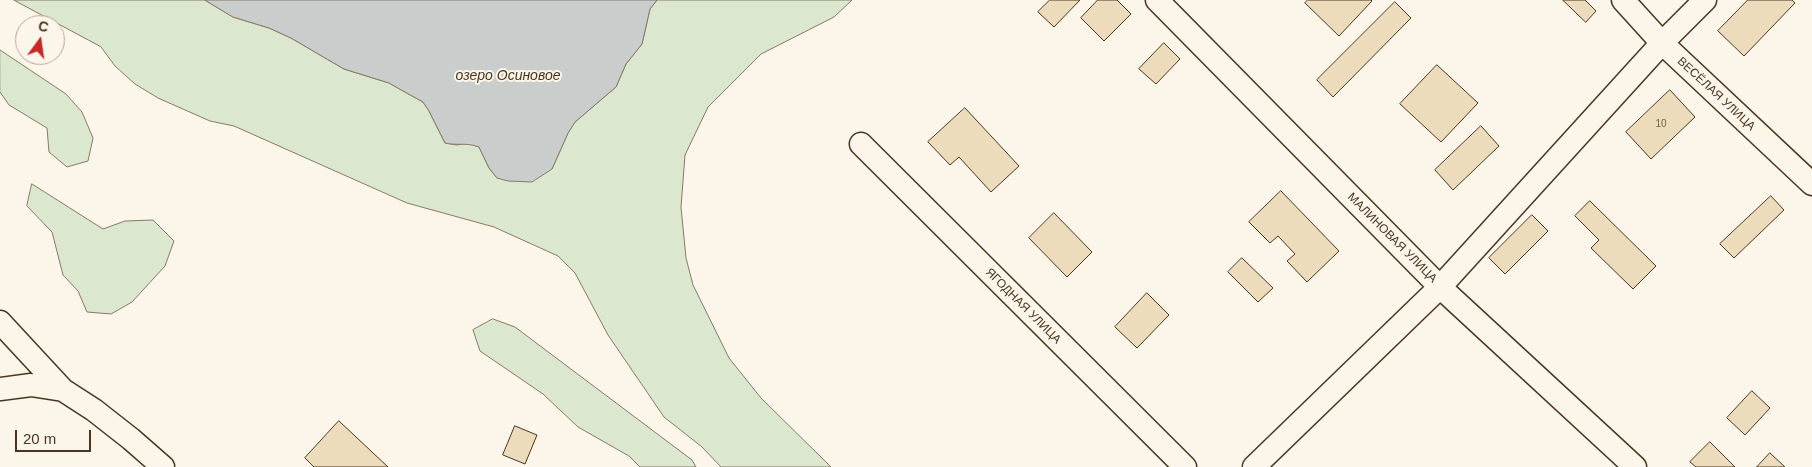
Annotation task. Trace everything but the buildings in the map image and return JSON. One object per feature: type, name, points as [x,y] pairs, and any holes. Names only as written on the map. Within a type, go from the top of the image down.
[{"type":"street","name":"МАЛИНОВАЯ УЛИЦА","points":[[1157,0],[1440,287],[1634,467]]},
{"type":"street","name":"ВЕСЁЛАЯ УЛИЦА","points":[[1624,0],[1662,43],[1812,184]]},
{"type":"street","points":[[1254,467],[1440,287],[1662,43],[1705,0]]},
{"type":"street","name":"ЯГОДНАЯ УЛИЦА","points":[[861,144],[1185,467]]},
{"type":"street","points":[[0,322],[63,390],[116,427],[164,467]]},
{"type":"street","points":[[0,390],[31,385],[63,390]]},
{"type":"green space","points":[[14,0],[205,0],[233,17],[269,28],[291,38],[344,69],[389,83],[423,102],[445,143],[457,145],[468,143],[479,147],[489,168],[497,178],[552,169],[575,122],[616,87],[626,64],[642,44],[650,9],[657,0],[852,0],[834,17],[761,54],[708,107],[685,155],[681,207],[686,258],[693,285],[729,358],[761,398],[831,467],[721,467],[702,447],[664,417],[608,335],[575,273],[558,256],[494,227],[407,203],[234,126],[210,121],[158,98],[135,84],[115,66],[101,47],[65,28],[65,15],[42,15]]},
{"type":"green space","points":[[0,50],[15,60],[15,65],[22,65],[66,94],[82,112],[93,138],[88,161],[67,167],[49,152],[47,128],[9,105],[0,92]]},
{"type":"green space","points":[[32,184],[103,229],[125,221],[153,220],[174,241],[165,266],[132,302],[111,314],[87,312],[78,291],[63,275],[52,232],[27,206]]},
{"type":"green space","points":[[493,319],[515,327],[692,460],[696,467],[640,467],[629,456],[578,427],[543,394],[480,351],[473,330]]},
{"type":"water","name":"озеро Осиновое","points":[[205,0],[657,0],[650,9],[642,44],[626,64],[616,87],[575,122],[552,169],[532,182],[508,181],[497,178],[489,168],[479,147],[445,143],[423,102],[389,83],[344,69],[291,38],[269,28],[233,17]]}]
